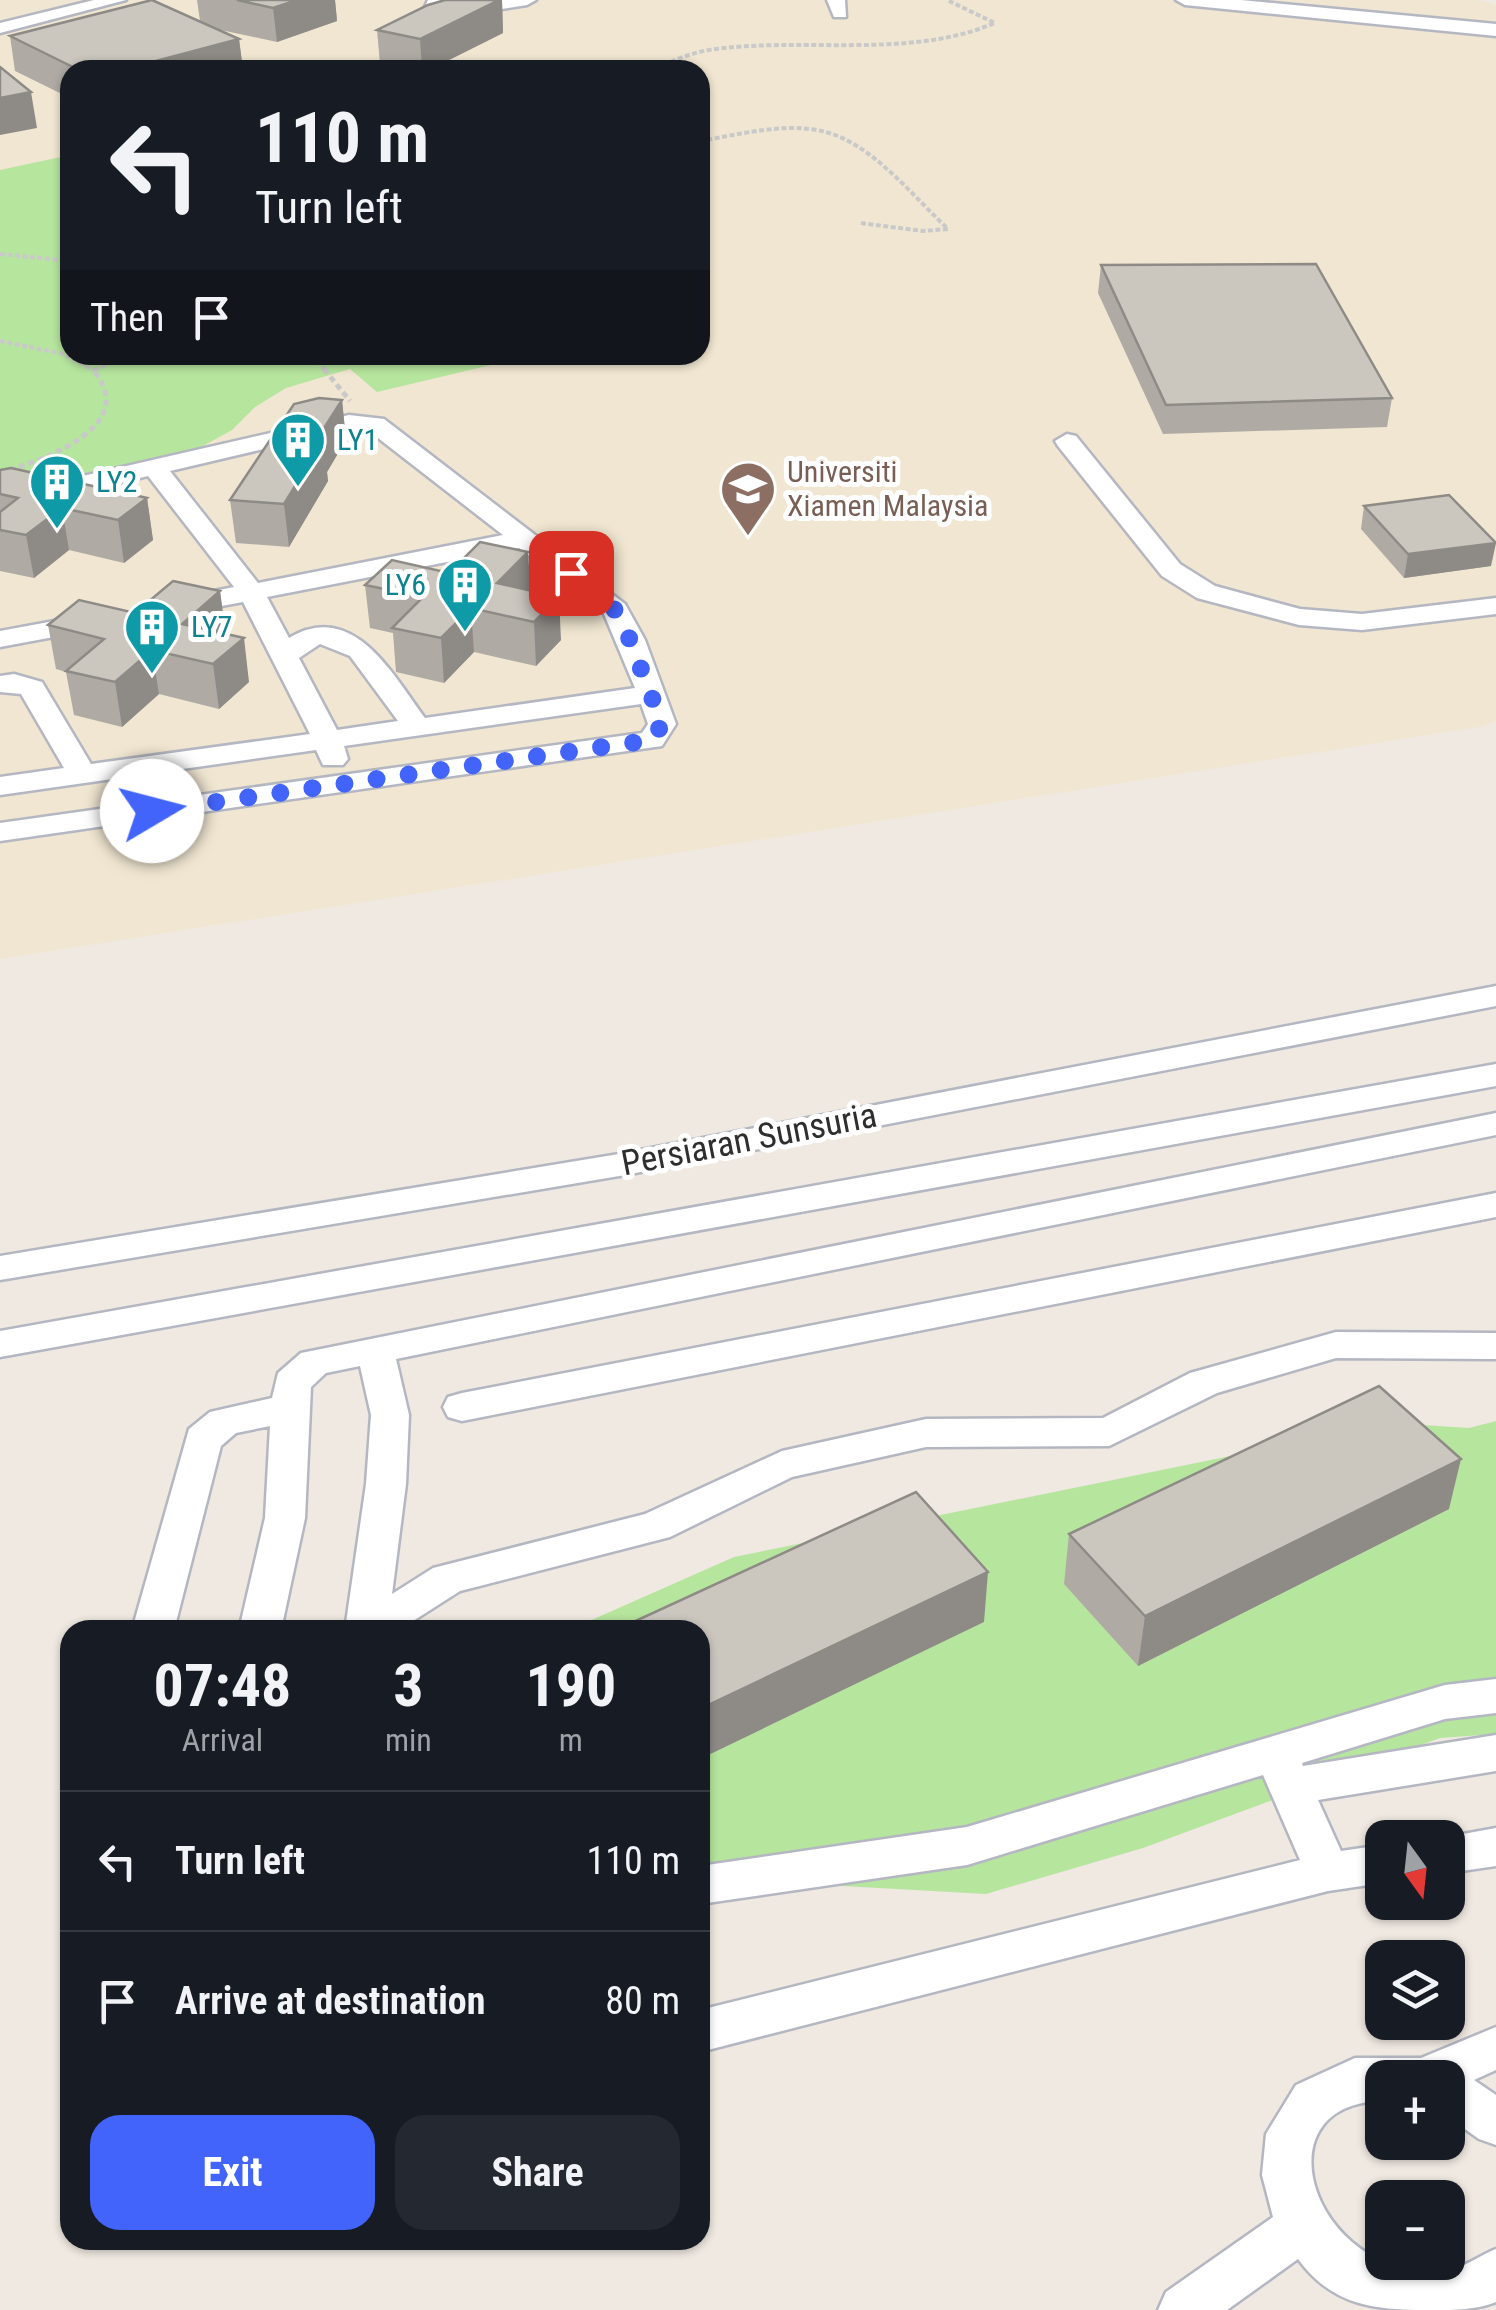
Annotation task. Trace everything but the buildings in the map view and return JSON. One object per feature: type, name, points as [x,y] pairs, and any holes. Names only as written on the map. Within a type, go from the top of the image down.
[{"type":"street","points":[[0,28],[116,0]]},
{"type":"street","points":[[436,0],[430,15],[527,0]]},
{"type":"street","points":[[1186,0],[1496,30]]},
{"type":"street","points":[[0,504],[350,422],[376,424],[615,610],[662,724],[652,740],[0,832]]},
{"type":"street","points":[[1067,440],[1170,570],[1206,592],[1299,617],[1362,622],[1496,606]]},
{"type":"street","points":[[155,469],[251,592],[328,740],[341,784]]},
{"type":"street","points":[[154,610],[525,539]]},
{"type":"street","points":[[0,639],[116,617]]},
{"type":"street","points":[[285,657],[296,642],[310,635],[323,634],[349,642],[360,650],[418,727]]},
{"type":"street","points":[[0,684],[14,682],[32,688],[82,774]]},
{"type":"street","points":[[0,786],[648,695]]},
{"type":"street","name":"Persiaran Sunsuria","points":[[0,1268],[625,1164],[1496,996]]},
{"type":"street","name":"Persiaran Sunsuria","points":[[0,1344],[1496,1075]]},
{"type":"street","points":[[262,1620],[286,1518],[292,1382],[314,1362],[1496,1124]]},
{"type":"street","points":[[462,1408],[1496,1205]]},
{"type":"street","points":[[382,1620],[448,1579],[656,1526],[782,1465],[926,1432],[1108,1432],[1204,1383],[1336,1345],[1496,1346]]},
{"type":"street","points":[[367,1620],[386,1484],[390,1415],[375,1349]]},
{"type":"street","points":[[156,1620],[203,1439],[224,1422],[293,1407]]},
{"type":"street","points":[[1284,1771],[1445,1702],[1496,1696]]},
{"type":"street","points":[[710,1884],[967,1846],[1284,1771],[1496,1753]]},
{"type":"street","points":[[1284,1771],[1328,1872]]},
{"type":"street","points":[[1465,1852],[1496,1847]]},
{"type":"street","points":[[710,2028],[1328,1872],[1365,1867]]},
{"type":"street","points":[[1465,2061],[1496,2048]]},
{"type":"street","points":[[1365,2076],[1328,2089],[1304,2108],[1290,2134],[1284,2163],[1288,2195],[1302,2226],[1329,2258],[1365,2282],[1406,2294],[1448,2295],[1492,2285]]},
{"type":"street","points":[[1465,2101],[1496,2122]]},
{"type":"street","points":[[1184,2310],[1302,2226]]},
{"type":"path","points":[[678,60],[707,50],[884,44],[976,31],[995,24],[947,0]]},
{"type":"path","points":[[710,139],[765,130],[812,130],[839,136],[864,151],[948,229],[923,231],[860,223]]},
{"type":"path","points":[[0,254],[60,260]]},
{"type":"path","points":[[0,341],[60,354]]},
{"type":"path","points":[[0,472],[36,462],[92,430],[108,404],[108,392],[94,370],[85,365]]},
{"type":"path","points":[[94,370],[106,365]]},
{"type":"path","points":[[323,365],[334,376]]},
{"type":"shaded area","name":"Universiti Xiamen Malaysia","points":[[0,0],[1478,0],[1496,5],[1496,720],[1485,726],[0,959]]},
{"type":"green space","points":[[60,157],[60,365],[491,365],[377,392],[350,369],[286,388],[255,407],[232,430],[196,450],[0,495],[0,170]]},
{"type":"green space","points":[[1496,1421],[1496,1734],[1440,1738],[1143,1848],[986,1894],[710,1879],[710,1620],[592,1620],[734,1557],[1393,1423],[1469,1428]]},
{"type":"place","name":"LY1","points":[[298,489]]},
{"type":"place","name":"LY2","points":[[57,531]]},
{"type":"place","name":"Universiti Xiamen Malaysia","points":[[748,538]]},
{"type":"place","name":"LY6","points":[[465,634]]},
{"type":"place","name":"LY7","points":[[152,676]]},
{"type":"route","points":[[152,811],[652,740],[662,724],[630,640],[615,610],[571,573]]}]
